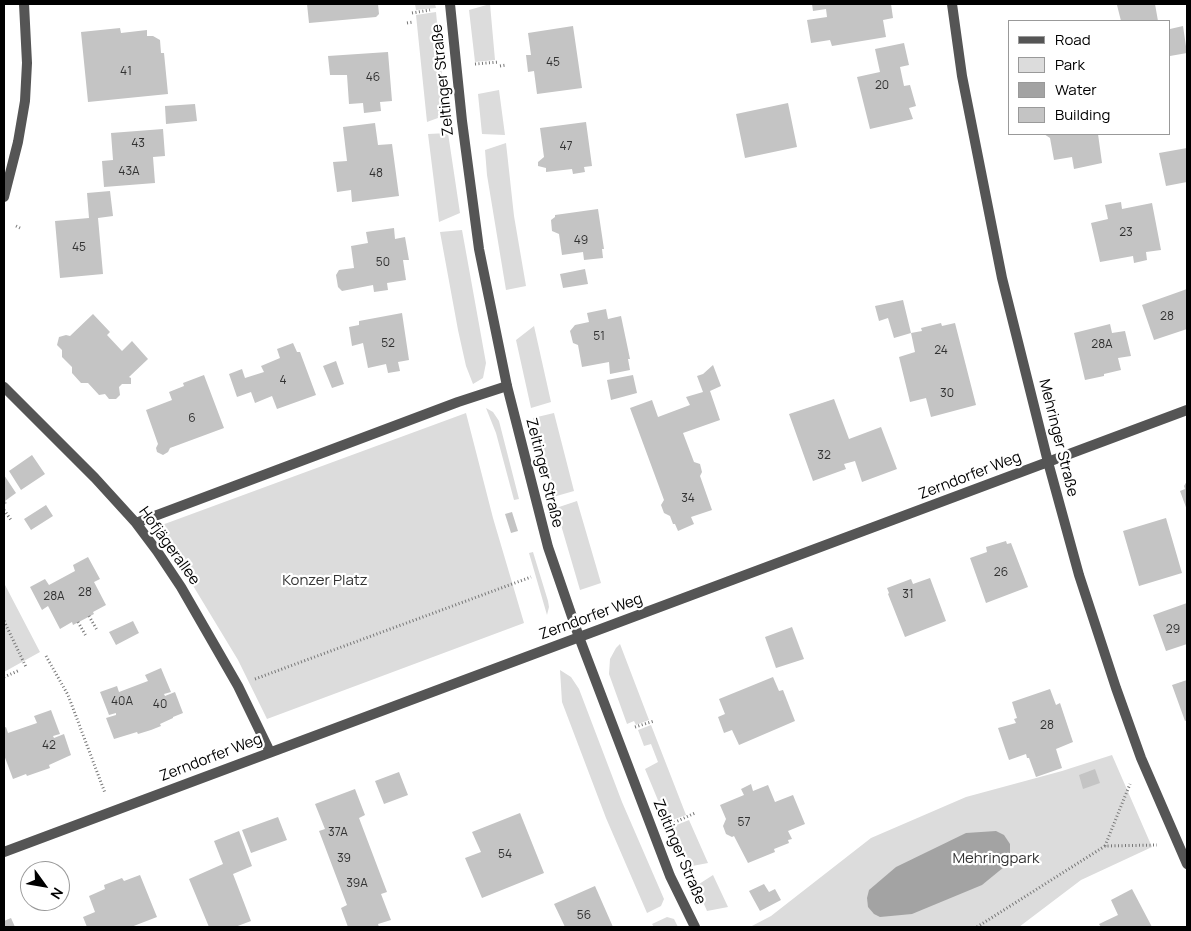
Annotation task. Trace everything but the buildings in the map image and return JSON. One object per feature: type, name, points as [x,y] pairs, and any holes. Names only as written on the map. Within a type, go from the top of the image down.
[{"type":"street","points":[[4,197],[26,101],[27,63],[24,4]]},
{"type":"street","name":"Zeltinger Straße","points":[[450,4],[462,121],[476,226],[507,386],[548,547],[578,637],[670,876],[695,927]]},
{"type":"street","name":"Mehringer Straße","points":[[952,4],[962,76],[1002,278],[1079,576],[1140,758],[1187,864]]},
{"type":"street","points":[[136,523],[458,402],[507,386]]},
{"type":"street","name":"Hofjägerallee","points":[[4,387],[95,478],[136,523],[181,587],[238,686],[270,752]]},
{"type":"street","name":"Zerndorfer Weg","points":[[4,852],[1187,410]]},
{"type":"path","points":[[407,23],[413,22]]},
{"type":"path","points":[[500,66],[506,65]]},
{"type":"path","points":[[4,510],[11,520]]},
{"type":"path","points":[[258,678],[531,577]]},
{"type":"path","points":[[90,616],[97,630]]},
{"type":"path","points":[[4,621],[26,667]]},
{"type":"path","points":[[78,622],[86,636]]},
{"type":"path","points":[[46,656],[68,695],[112,812]]},
{"type":"path","points":[[4,677],[20,670]]},
{"type":"path","points":[[1105,846],[1140,758]]},
{"type":"path","points":[[653,832],[695,813]]},
{"type":"path","points":[[977,927],[1105,846],[1177,844]]},
{"type":"green space","points":[[415,4],[435,4],[436,8],[416,10]]},
{"type":"green space","points":[[490,4],[495,60],[475,62],[469,10]]},
{"type":"green space","points":[[436,12],[446,115],[427,122],[416,15]]},
{"type":"green space","points":[[499,90],[505,135],[482,134],[478,94]]},
{"type":"green space","points":[[448,133],[460,213],[439,222],[428,134]]},
{"type":"green space","points":[[506,143],[514,216],[526,286],[506,290],[487,175],[485,150]]},
{"type":"green space","points":[[462,230],[486,363],[483,378],[473,384],[466,366],[458,330],[440,232]]},
{"type":"green space","points":[[534,326],[551,402],[531,408],[516,340]]},
{"type":"green space","points":[[486,408],[493,412],[499,421],[519,499],[514,500],[496,433]]},
{"type":"green space","name":"Konzer Platz","points":[[466,413],[493,518],[524,623],[267,719],[238,660],[189,579],[151,529]]},
{"type":"green space","points":[[554,413],[574,491],[553,497],[533,418]]},
{"type":"green space","points":[[577,501],[601,583],[580,590],[556,508]]},
{"type":"green space","points":[[533,552],[548,601],[547,615],[529,553]]},
{"type":"green space","points":[[4,583],[40,652],[4,672]]},
{"type":"green space","points":[[620,644],[649,720],[636,725],[634,721],[627,724],[609,674],[610,659]]},
{"type":"green space","points":[[560,670],[571,677],[579,689],[622,802],[664,899],[661,906],[647,913],[606,818],[562,702]]},
{"type":"green space","points":[[651,725],[686,815],[667,822],[645,769],[658,762],[651,744],[644,746],[638,730]]},
{"type":"green space","name":"Mehringpark","points":[[1112,755],[1152,847],[1081,880],[1019,927],[750,927],[771,916],[871,838],[966,797],[1062,771]]},
{"type":"green space","points":[[689,820],[708,863],[687,867],[669,828]]},
{"type":"green space","points":[[713,875],[728,907],[707,911],[696,886]]},
{"type":"green space","points":[[667,917],[674,919],[678,927],[654,927],[652,924]]},
{"type":"water","points":[[996,831],[1004,835],[1010,844],[1010,854],[1004,867],[982,885],[912,914],[880,917],[874,914],[868,907],[867,898],[869,890],[896,867],[966,833]]}]
